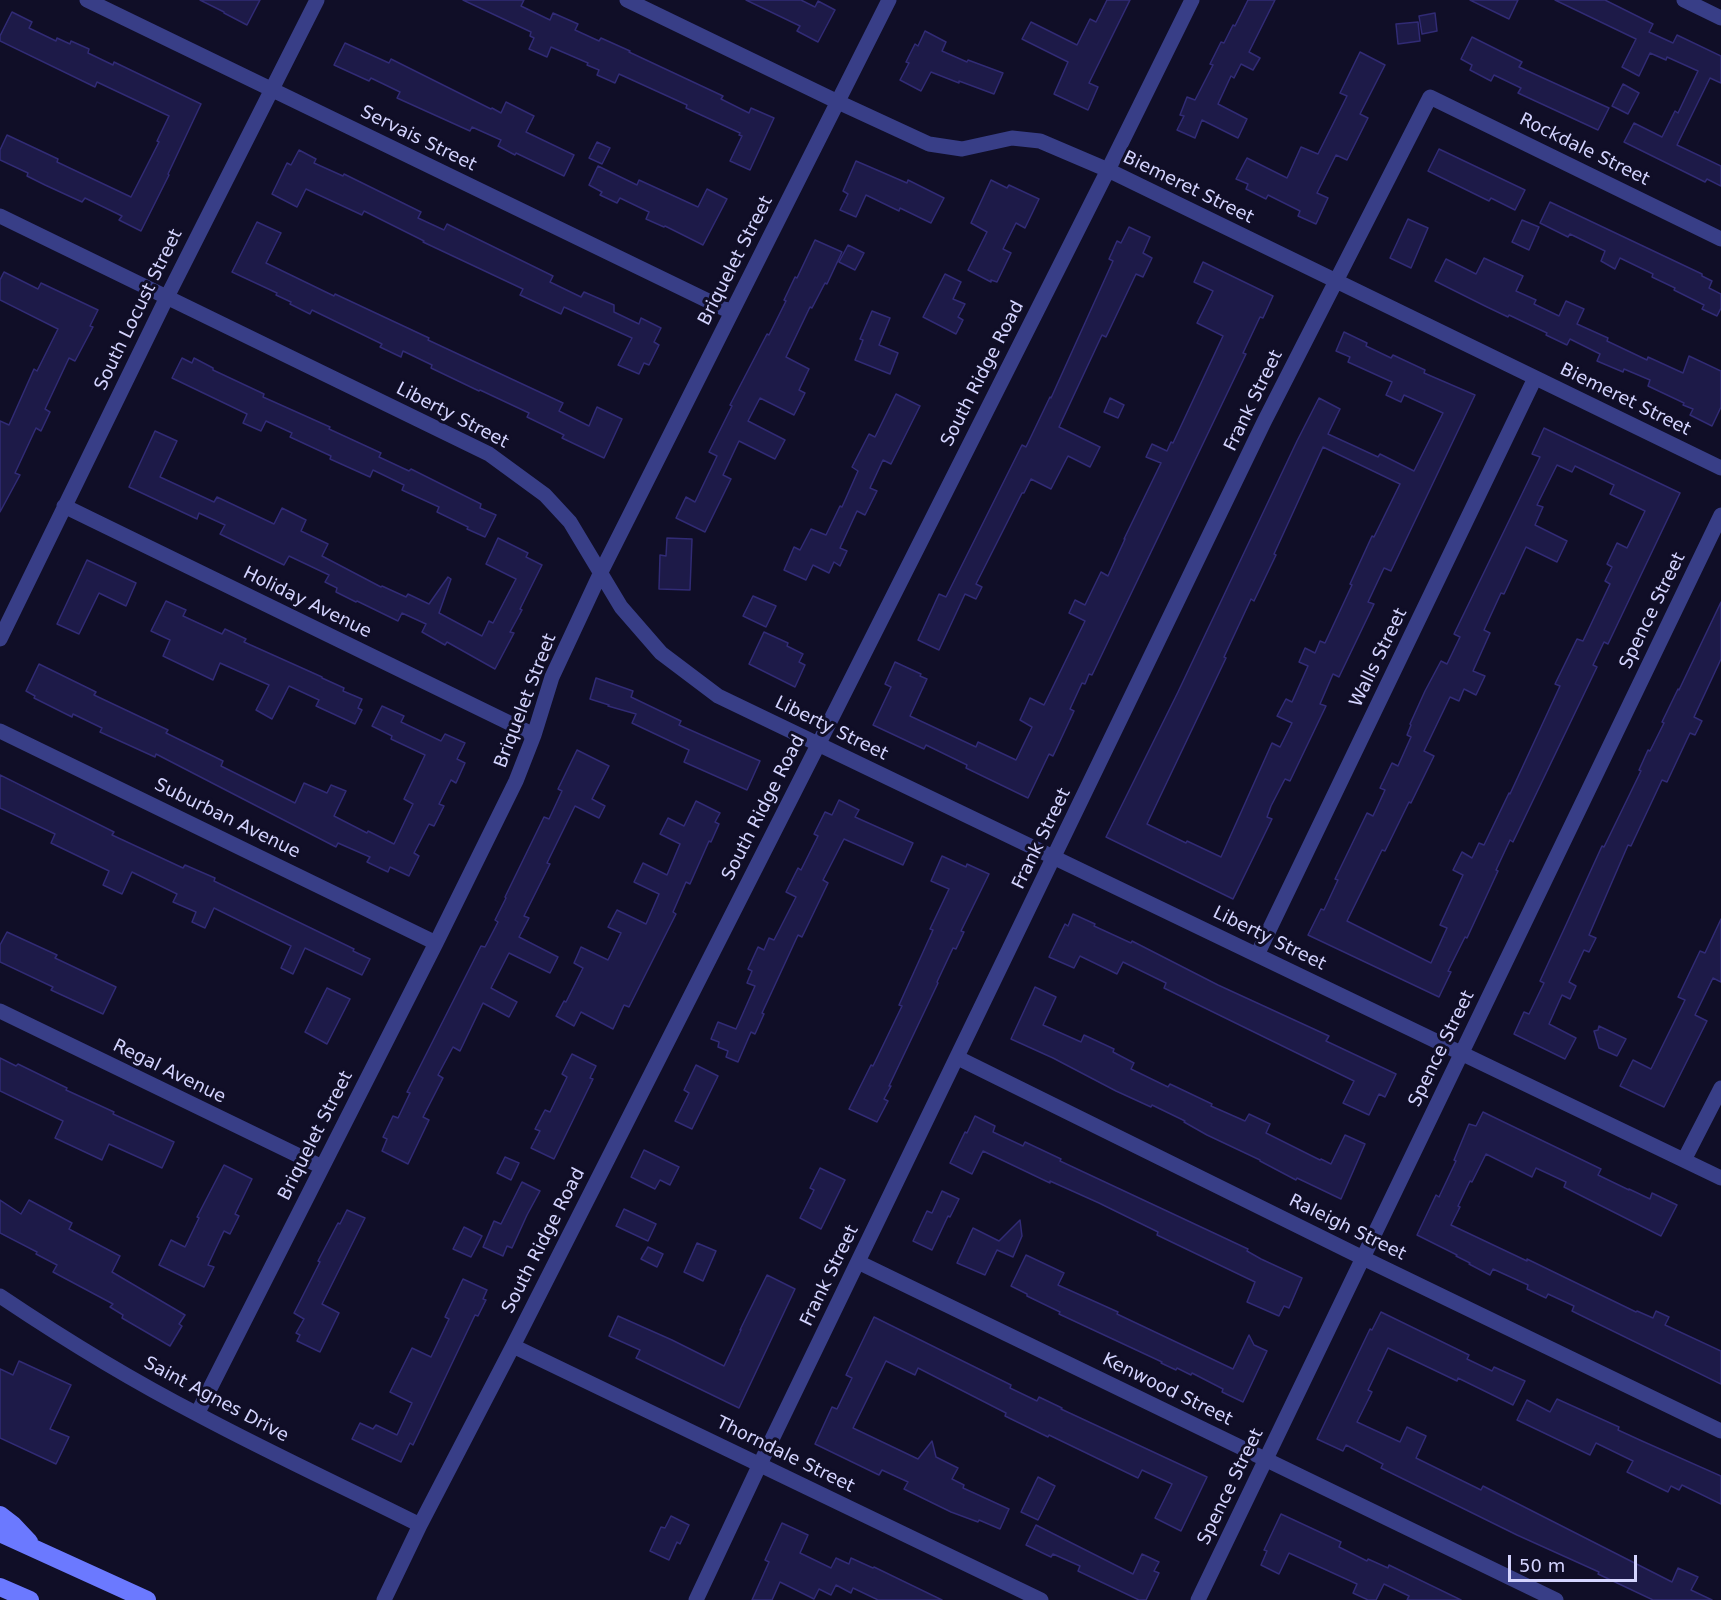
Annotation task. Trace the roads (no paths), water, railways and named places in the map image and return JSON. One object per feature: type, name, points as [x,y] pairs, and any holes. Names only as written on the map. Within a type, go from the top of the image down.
[{"type":"main road","points":[[0,1515],[36,1550]]},
{"type":"main road","points":[[0,1533],[147,1600]]},
{"type":"main road","points":[[0,1587],[30,1600]]},
{"type":"street","name":"Servais Street","points":[[87,0],[731,312]]},
{"type":"street","name":"South Locust Street","points":[[0,639],[167,297],[317,0]]},
{"type":"street","name":"Biemeret Street","points":[[627,0],[929,144],[962,149],[1012,138],[1040,141],[1108,170],[1721,468]]},
{"type":"street","name":"Briquelet Street","points":[[197,1414],[516,781],[534,735],[552,677],[601,572],[889,0]]},
{"type":"street","name":"South Ridge Road","points":[[384,1600],[420,1525],[818,745],[1108,170],[1191,0]]},
{"type":"street","points":[[1684,0],[1721,18]]},
{"type":"street","name":"Rockdale Street","points":[[1430,98],[1721,238]]},
{"type":"street","name":"Frank Street","points":[[696,1600],[1254,444],[1430,98]]},
{"type":"street","name":"Liberty Street","points":[[0,216],[489,454],[545,495],[570,522],[621,607],[661,653],[718,696],[1721,1178]]},
{"type":"street","name":"Walls Street","points":[[1257,955],[1535,378]]},
{"type":"street","name":"Holiday Avenue","points":[[64,506],[534,735]]},
{"type":"street","name":"Spence Street","points":[[1198,1600],[1721,515]]},
{"type":"street","name":"Suburban Avenue","points":[[0,731],[436,943]]},
{"type":"street","name":"Regal Avenue","points":[[0,1011],[322,1167]]},
{"type":"street","name":"Raleigh Street","points":[[958,1058],[1363,1258],[1721,1431]]},
{"type":"street","points":[[1684,1160],[1721,1088]]},
{"type":"street","name":"Kenwood Street","points":[[858,1262],[1556,1600]]},
{"type":"street","name":"Saint Agnes Drive","points":[[0,1296],[69,1341],[197,1414],[420,1525]]},
{"type":"street","name":"Thorndale Street","points":[[513,1346],[1041,1600]]}]
